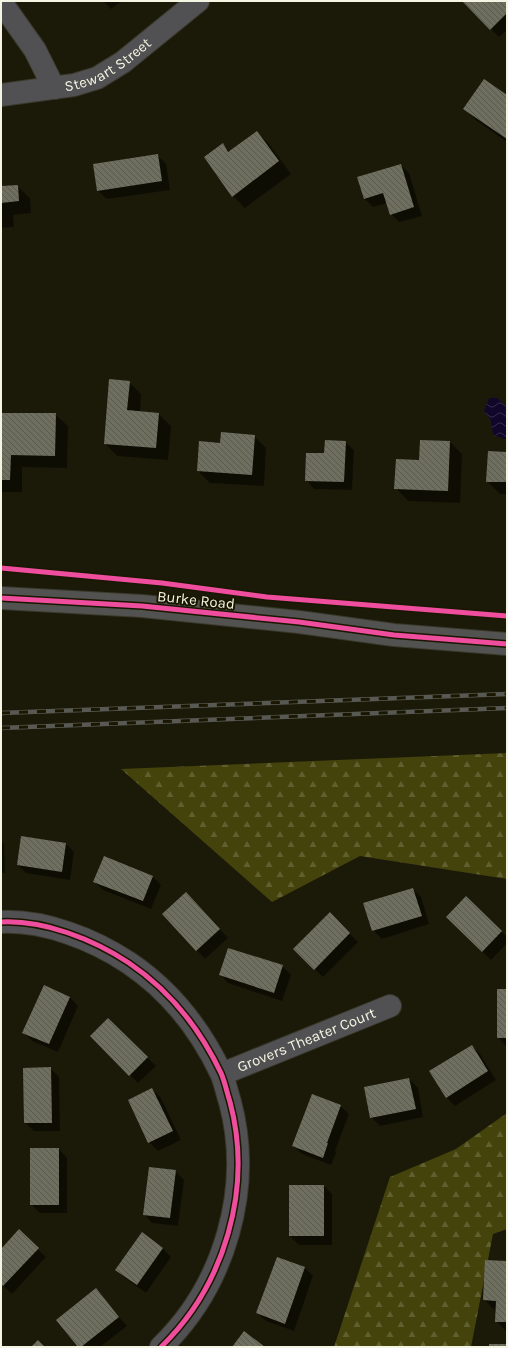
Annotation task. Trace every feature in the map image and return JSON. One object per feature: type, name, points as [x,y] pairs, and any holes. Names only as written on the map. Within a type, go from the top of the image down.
[{"type":"street","name":"Stewart Street","points":[[1,95],[74,85],[97,78],[123,62],[198,1]]},
{"type":"street","points":[[1,2],[35,50],[54,88]]},
{"type":"street","name":"Burke Road","points":[[1,598],[142,606],[299,622],[394,635],[507,644]]},
{"type":"street","points":[[1,922],[39,925],[78,936],[115,953],[148,976],[174,1001],[196,1030],[222,1074],[232,1111],[238,1162],[237,1191],[232,1223],[223,1252],[213,1276],[183,1323],[161,1347]]},
{"type":"street","name":"Grovers Theater Court","points":[[222,1074],[390,1006]]},
{"type":"green space","points":[[507,753],[507,879],[360,856],[272,902],[121,769]]},
{"type":"green space","points":[[507,1113],[507,1229],[493,1234],[471,1347],[334,1347],[390,1177],[456,1149]]},
{"type":"water","points":[[489,398],[497,398],[506,406],[505,415],[507,417],[507,438],[504,439],[494,435],[493,433],[490,418],[484,411]]},
{"type":"building","points":[[462,1],[507,1],[507,13],[490,30]]},
{"type":"building","points":[[484,79],[507,95],[507,139],[463,109]]},
{"type":"building","points":[[257,131],[279,161],[232,197],[204,157],[223,143],[228,152]]},
{"type":"building","points":[[158,154],[162,181],[97,191],[93,164]]},
{"type":"building","points":[[401,164],[414,207],[390,215],[383,193],[364,199],[357,177]]},
{"type":"building","points":[[18,185],[19,201],[1,203],[1,186]]},
{"type":"building","points":[[109,379],[130,381],[127,410],[159,413],[156,448],[104,444]]},
{"type":"building","points":[[1,413],[56,413],[55,456],[11,455],[10,480],[1,480]]},
{"type":"building","points":[[221,432],[255,435],[252,475],[197,471],[199,441],[220,443]]},
{"type":"building","points":[[325,440],[346,441],[344,482],[305,481],[306,453],[324,453]]},
{"type":"building","points":[[420,440],[450,441],[448,491],[394,489],[396,459],[419,460]]},
{"type":"building","points":[[488,451],[507,452],[507,482],[486,482]]},
{"type":"building","points":[[21,836],[66,843],[62,872],[17,865]]},
{"type":"building","points":[[104,856],[153,876],[143,901],[93,882]]},
{"type":"building","points":[[413,888],[422,916],[372,931],[363,903]]},
{"type":"building","points":[[186,892],[220,929],[196,951],[162,914]]},
{"type":"building","points":[[466,896],[502,931],[482,952],[446,917]]},
{"type":"building","points":[[330,912],[350,933],[314,970],[293,949]]},
{"type":"building","points":[[228,948],[283,965],[274,993],[219,975]]},
{"type":"building","points":[[44,985],[70,997],[49,1044],[22,1033]]},
{"type":"building","points":[[497,989],[507,989],[507,1038],[497,1038]]},
{"type":"building","points":[[108,1018],[148,1057],[129,1076],[90,1036]]},
{"type":"building","points":[[472,1045],[488,1071],[446,1098],[429,1071]]},
{"type":"building","points":[[51,1067],[52,1123],[24,1123],[23,1068]]},
{"type":"building","points":[[409,1078],[416,1109],[370,1118],[364,1087]]},
{"type":"building","points":[[152,1088],[173,1131],[148,1143],[128,1100]]},
{"type":"building","points":[[312,1094],[341,1105],[323,1158],[292,1146]]},
{"type":"building","points":[[30,1148],[59,1148],[59,1205],[30,1205]]},
{"type":"building","points":[[149,1167],[176,1170],[170,1218],[143,1215]]},
{"type":"building","points":[[289,1185],[324,1185],[324,1236],[289,1236]]},
{"type":"building","points":[[19,1229],[39,1248],[3,1286],[1,1284],[1,1249]]},
{"type":"building","points":[[142,1232],[163,1248],[137,1285],[115,1270]]},
{"type":"building","points":[[277,1257],[305,1267],[285,1324],[256,1313]]},
{"type":"building","points":[[485,1260],[507,1261],[507,1322],[495,1322],[496,1301],[483,1300]]},
{"type":"building","points":[[96,1288],[119,1317],[81,1347],[78,1347],[56,1320]]},
{"type":"building","points":[[244,1331],[265,1347],[232,1347]]},
{"type":"building","points":[[38,1340],[45,1347],[31,1347]]},
{"type":"building","points":[[489,1344],[507,1344],[507,1347],[489,1347]]},
{"type":"railway","points":[[1,713],[507,694]]},
{"type":"railway","points":[[1,728],[507,708]]},
{"type":"cycle path","points":[[1,568],[162,583],[267,597],[507,616]]},
{"type":"cycle path","points":[[1,598],[142,606],[299,622],[394,635],[507,644]]},
{"type":"cycle path","points":[[1,922],[34,924],[68,933],[100,946],[129,963],[157,985],[182,1012],[203,1041],[222,1076],[230,1102],[236,1135],[238,1168],[235,1201],[228,1234],[217,1265],[202,1295],[183,1322],[161,1347]]}]
